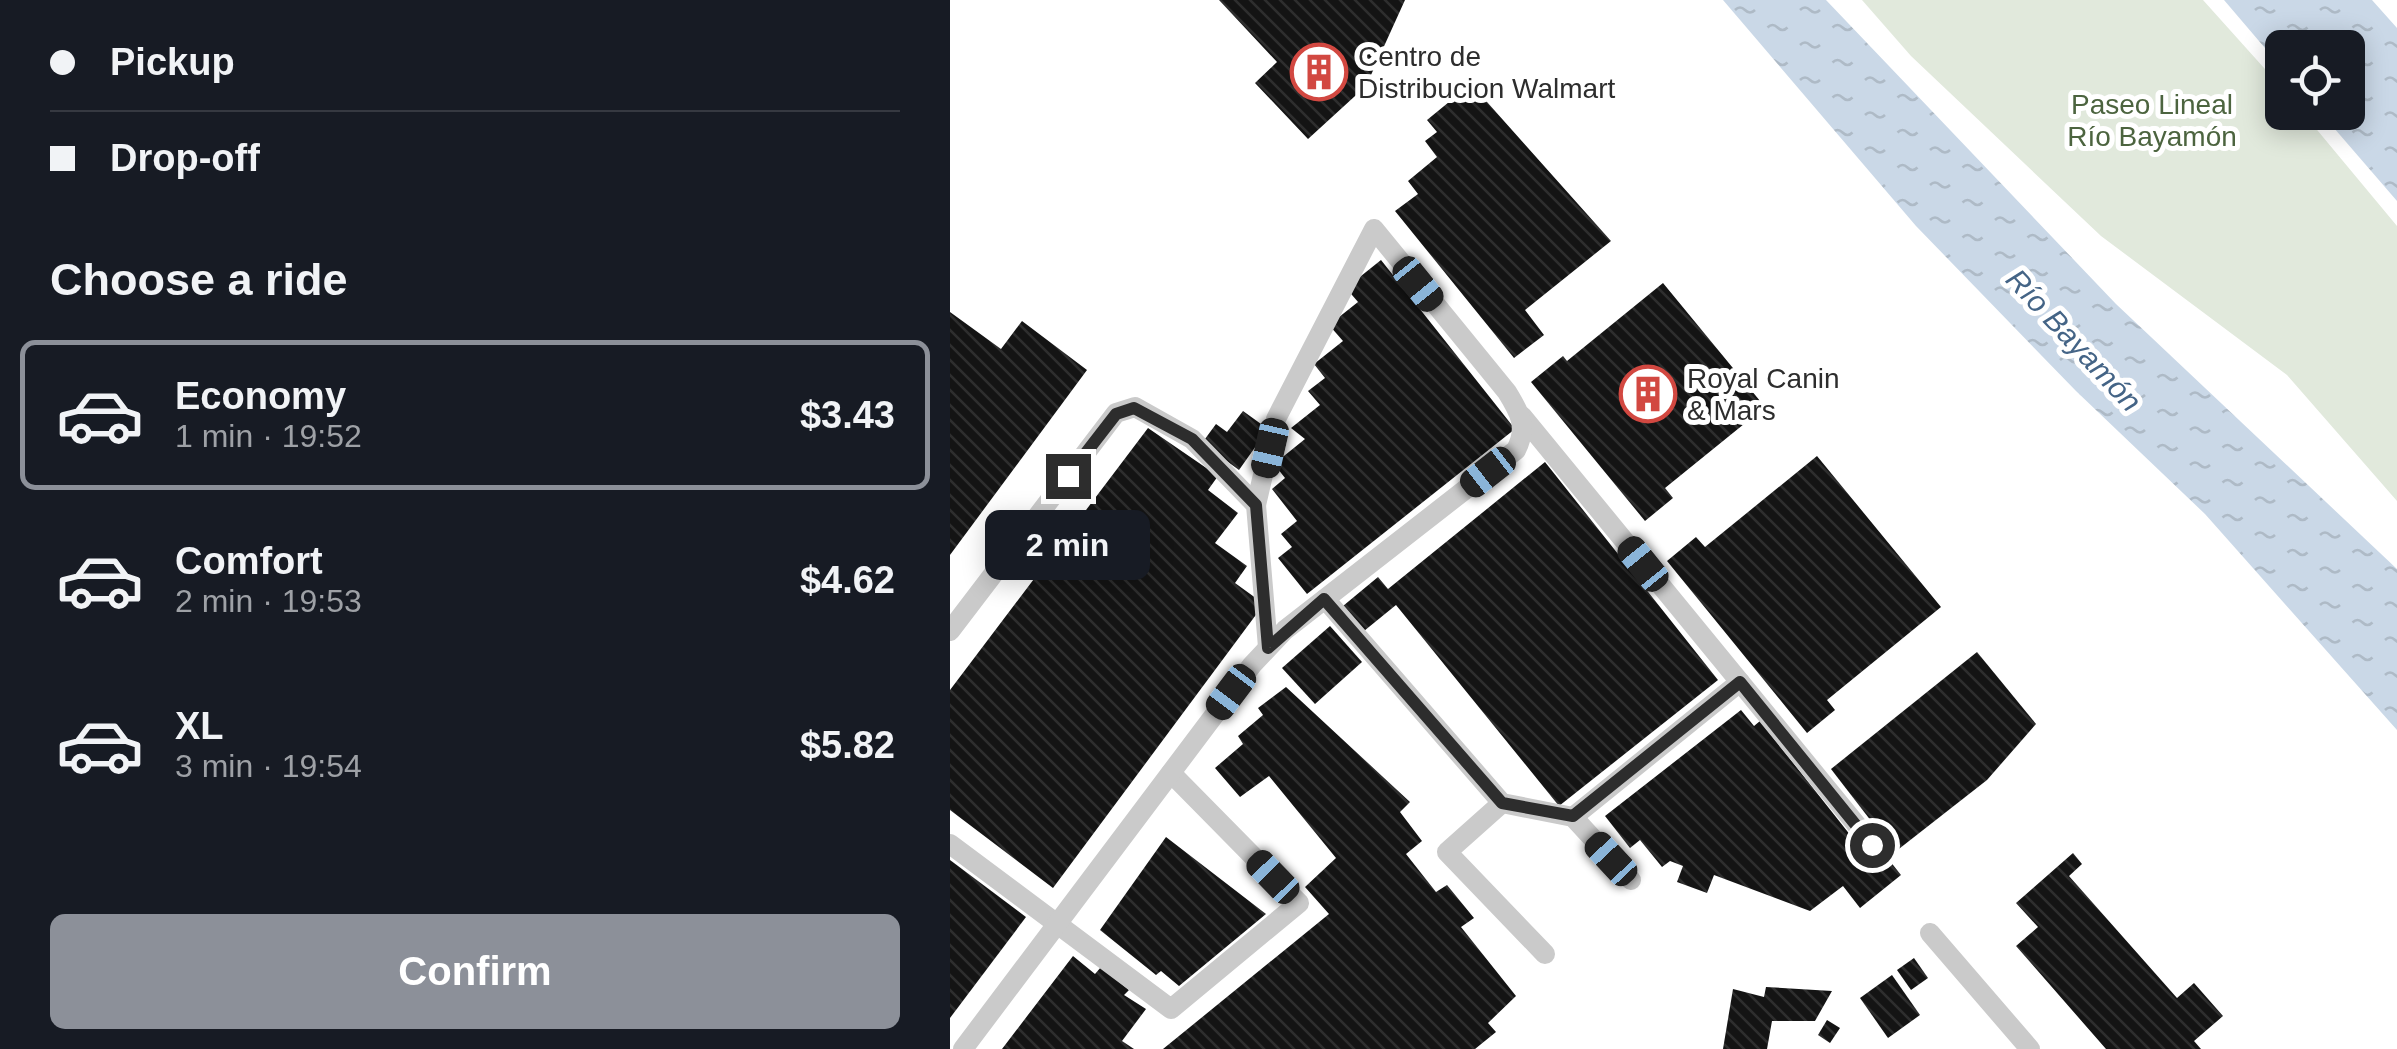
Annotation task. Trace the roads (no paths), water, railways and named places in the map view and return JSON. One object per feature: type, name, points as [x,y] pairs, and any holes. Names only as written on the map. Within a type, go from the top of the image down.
[{"type":"street","points":[[1268,648],[1256,505],[1276,419],[1374,229],[1872,845]]},
{"type":"street","points":[[950,631],[1116,414],[1134,408],[1192,439],[1256,505]]},
{"type":"street","points":[[962,1049],[1268,648],[1324,599],[1516,450],[1523,436],[1522,416]]},
{"type":"street","points":[[1324,599],[1502,803],[1573,816],[1631,880]]},
{"type":"street","points":[[1573,816],[1740,682]]},
{"type":"street","points":[[950,844],[1171,1008],[1299,902],[1170,773]]},
{"type":"street","points":[[1502,803],[1447,852],[1545,954]]},
{"type":"street","points":[[1930,933],[2030,1049]]},
{"type":"water","name":"Río Bayamón","points":[[1723,0],[1826,0],[2116,304],[2397,569],[2397,730],[2205,514],[2076,391],[1916,226]]},
{"type":"water","points":[[2224,0],[2372,0],[2397,28],[2397,201],[2336,130],[2365,130],[2365,30],[2265,30],[2265,48]]},
{"type":"place","name":"Centro de Distribucion Walmart","points":[[1319,72]]},
{"type":"place","name":"Royal Canin & Mars","points":[[1648,394]]},
{"type":"park label","name":"Paseo Lineal Río Bayamón","points":[[2152,120]]}]
